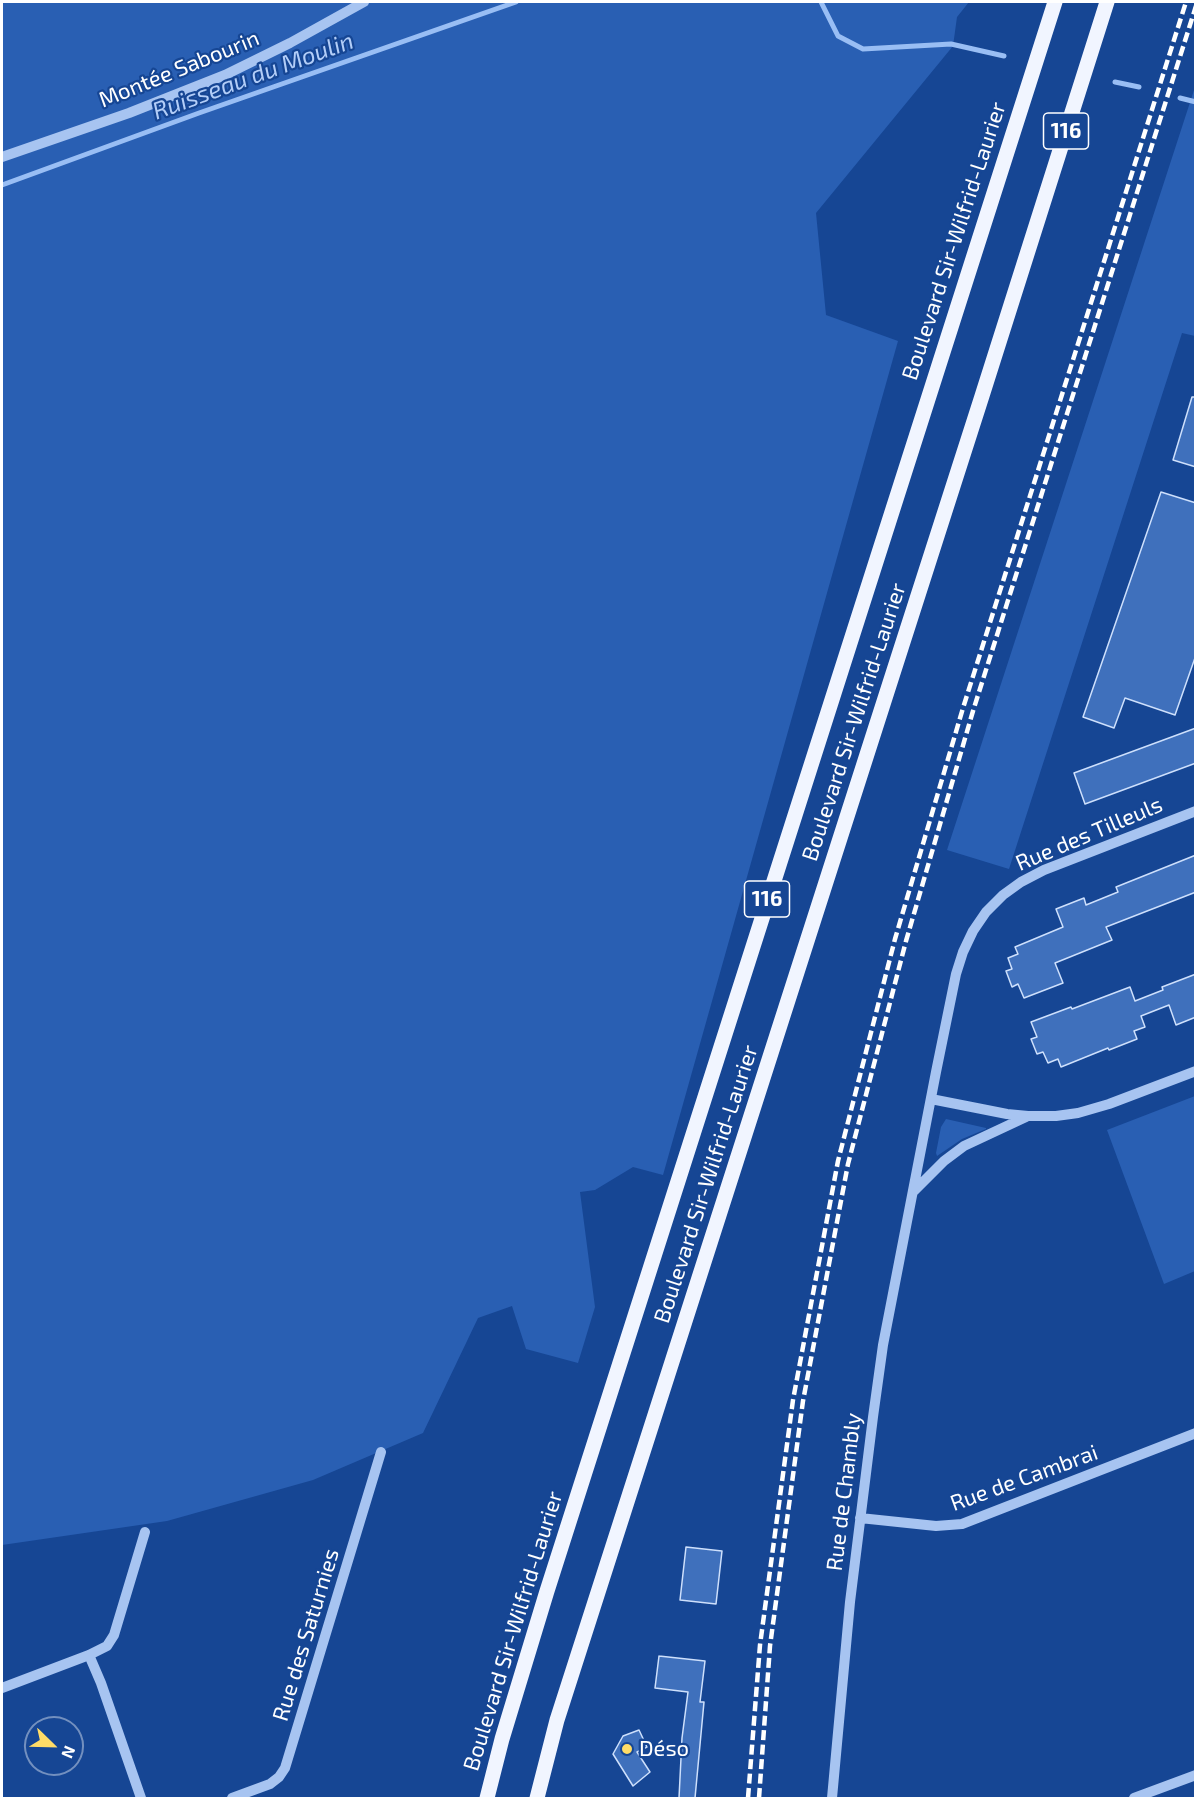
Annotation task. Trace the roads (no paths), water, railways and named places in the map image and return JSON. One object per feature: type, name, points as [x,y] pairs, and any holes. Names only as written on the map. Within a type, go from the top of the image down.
[{"type":"main road","name":"Boulevard Sir-Wilfrid-Laurier","points":[[487,1798],[546,1591],[1055,2]]},
{"type":"main road","name":"Boulevard Sir-Wilfrid-Laurier","points":[[537,1798],[557,1720],[1107,2]]},
{"type":"street","name":"Montée Sabourin","points":[[2,157],[129,113],[217,79],[281,48],[364,2]]},
{"type":"street","name":"Rue des Tilleuls","points":[[931,1099],[959,963],[973,931],[994,903],[1031,876],[1196,811]]},
{"type":"street","points":[[931,1099],[994,1112],[1028,1116],[1056,1116],[1094,1109],[1196,1071]]},
{"type":"street","name":"Rue de Chambly","points":[[832,1798],[849,1614],[883,1345],[931,1099]]},
{"type":"street","points":[[913,1192],[944,1161],[964,1146],[1028,1116]]},
{"type":"street","name":"Rue de Cambrai","points":[[860,1518],[936,1526],[962,1524],[1196,1433]]},
{"type":"street","name":"Rue des Saturnies","points":[[232,1798],[270,1784],[279,1777],[288,1762],[381,1452]]},
{"type":"street","points":[[2,1688],[104,1648],[112,1639],[145,1532]]},
{"type":"street","points":[[89,1655],[141,1798]]},
{"type":"street","points":[[1134,1798],[1196,1775]]},
{"type":"waterway","name":"Ruisseau du Moulin","points":[[2,185],[516,2]]},
{"type":"waterway","name":"Ruisseau du Moulin","points":[[821,2],[838,36],[863,49],[951,44],[1004,56]]},
{"type":"waterway","name":"Ruisseau du Moulin","points":[[1115,82],[1139,87]]},
{"type":"waterway","name":"Ruisseau du Moulin","points":[[1180,98],[1196,102]]},
{"type":"railway","points":[[748,1798],[760,1645],[793,1400],[838,1161],[895,939],[963,708],[1186,2]]},
{"type":"railway","points":[[759,1798],[770,1646],[803,1401],[848,1164],[906,941],[973,711],[1196,6]]},
{"type":"place","name":"Déso","points":[[627,1749]]}]
